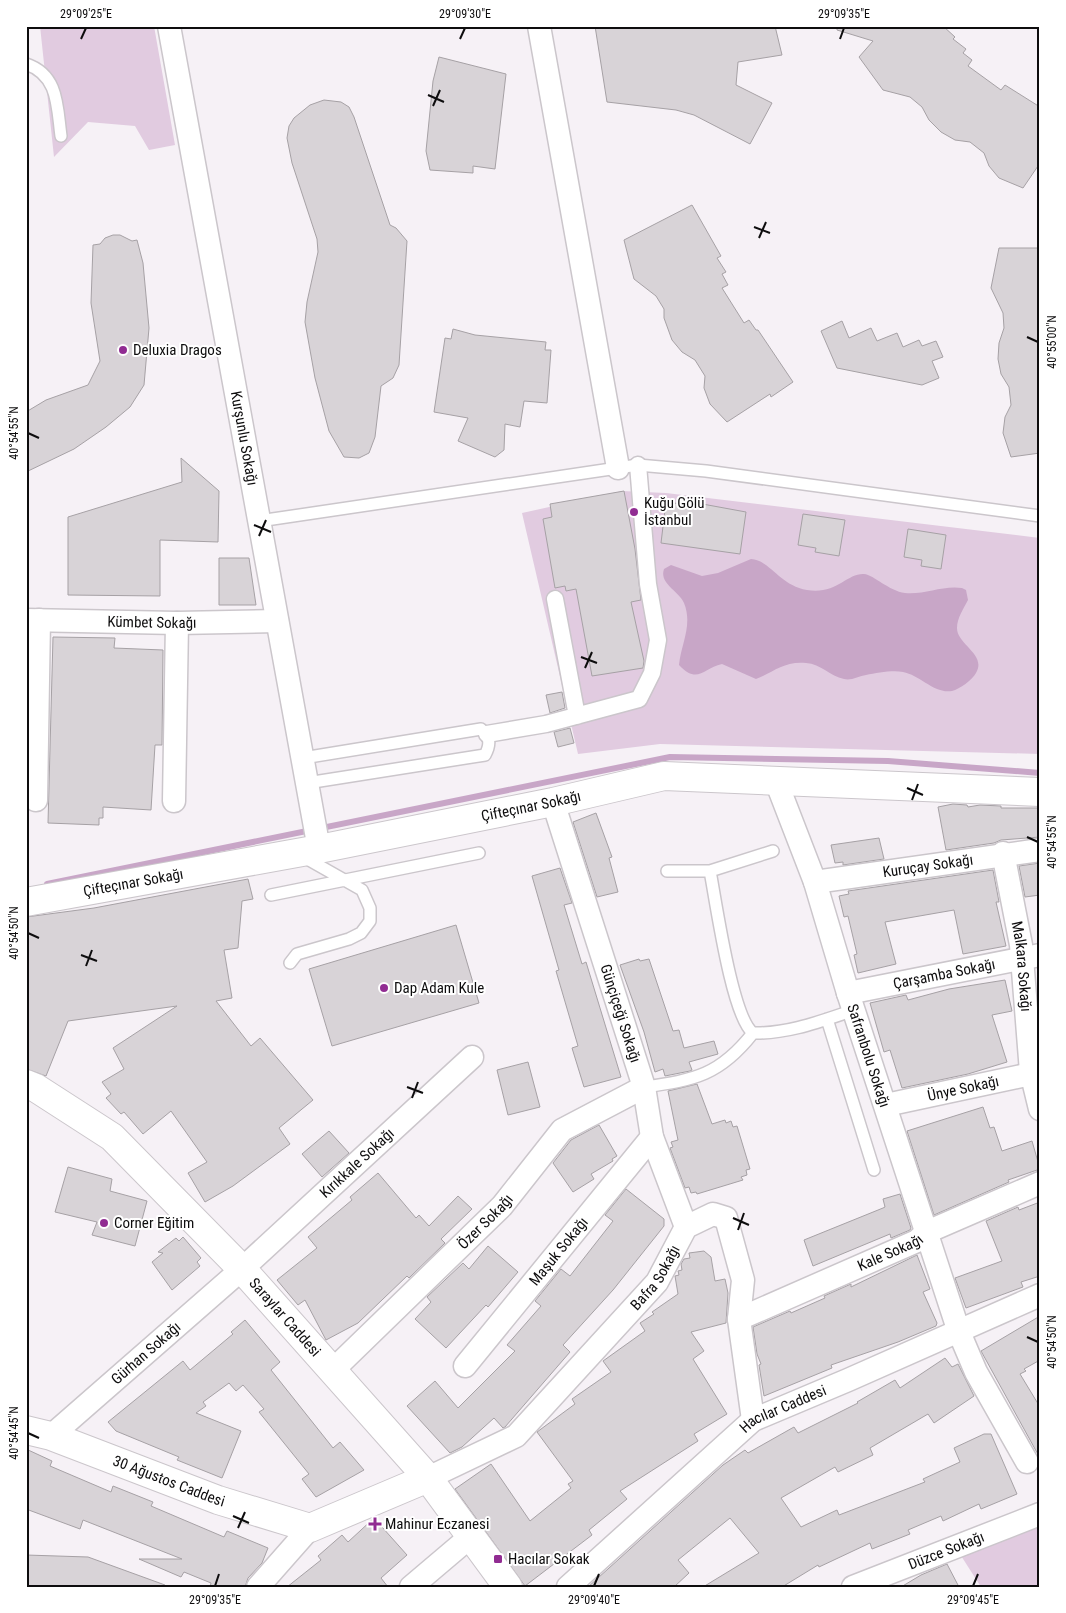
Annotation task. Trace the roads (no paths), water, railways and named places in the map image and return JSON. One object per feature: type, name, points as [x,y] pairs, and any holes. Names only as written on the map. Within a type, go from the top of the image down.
[{"type":"street","name":"Kurşunlu Sokağı","points":[[169,26],[303,758],[309,794],[309,851]]},
{"type":"street","points":[[487,734],[546,724],[639,699],[652,673],[658,640],[628,467],[539,26]]},
{"type":"street","points":[[555,599],[577,716]]},
{"type":"street","points":[[32,620],[36,800]]},
{"type":"street","name":"Kümbet Sokağı","points":[[32,620],[177,623],[278,621]]},
{"type":"street","points":[[174,801],[177,623]]},
{"type":"street","name":"Çifteçınar Sokağı","points":[[26,902],[309,851],[553,802],[664,776],[1040,792]]},
{"type":"street","name":"Safranbolu Sokağı","points":[[776,781],[815,882],[851,1001],[959,1332],[976,1372],[1027,1462]]},
{"type":"street","name":"Günçiçeği Sokağı","points":[[553,802],[644,1087],[652,1138],[686,1227]]},
{"type":"street","name":"Kuruçay Sokağı","points":[[815,882],[1003,853],[1040,850]]},
{"type":"street","name":"Malkara Sokağı","points":[[1003,853],[1031,956],[1035,1072],[1040,1109]]},
{"type":"street","name":"Çarşamba Sokağı","points":[[851,1001],[1031,956]]},
{"type":"street","name":"Kırıkkale Sokağı","points":[[242,1269],[472,1057]]},
{"type":"street","name":"Ünye Sokağı","points":[[886,1105],[1035,1072]]},
{"type":"street","name":"Saraylar Caddesi","points":[[26,1084],[112,1137],[242,1269],[428,1478],[508,1587]]},
{"type":"street","name":"Özer Sokağı","points":[[332,1371],[502,1206],[562,1130],[644,1087]]},
{"type":"street","name":"Maşuk Sokağı","points":[[465,1366],[652,1138]]},
{"type":"street","name":"Kale Sokağı","points":[[739,1320],[917,1241],[927,1232],[1040,1183]]},
{"type":"street","name":"Bafra Sokağı","points":[[428,1478],[516,1436],[658,1282],[686,1227],[713,1214],[726,1218],[743,1280],[739,1320],[753,1420]]},
{"type":"street","name":"Gürhan Sokağı","points":[[39,1433],[242,1269]]},
{"type":"street","name":"Hacılar Caddesi","points":[[568,1587],[753,1420],[959,1332],[1040,1294]]},
{"type":"street","name":"30 Ağustos Caddesi","points":[[26,1423],[39,1433],[218,1500],[310,1528]]},
{"type":"street","points":[[258,1587],[310,1528],[428,1478]]},
{"type":"street","name":"Düzce Sokağı","points":[[853,1587],[1040,1514]]},
{"type":"street","points":[[411,1587],[470,1537]]},
{"type":"lane","points":[[26,64],[46,75],[54,89],[61,136]]},
{"type":"lane","points":[[259,521],[628,467],[716,472],[1040,516]]},
{"type":"lane","points":[[303,758],[481,729],[487,734],[489,748],[485,755],[309,794]]},
{"type":"lane","points":[[290,963],[297,954],[349,939],[368,926],[370,908],[362,890],[309,851]]},
{"type":"lane","points":[[668,871],[710,871],[773,851]]},
{"type":"lane","points":[[271,895],[479,853]]},
{"type":"lane","points":[[710,871],[736,999],[748,1029],[753,1033],[782,1031],[827,1019],[851,1001]]},
{"type":"lane","points":[[827,1019],[874,1170]]},
{"type":"lane","points":[[644,1087],[690,1080],[728,1061],[753,1033]]},
{"type":"waterway","points":[[47,884],[670,757],[888,761],[1040,773]]},
{"type":"place","name":"Deluxia Dragos","points":[[123,350]]},
{"type":"place","name":"Kuğu Gölü İstanbul","points":[[634,512]]},
{"type":"place","name":"Dap Adam Kule","points":[[384,988]]},
{"type":"place","name":"Corner Eğitim","points":[[104,1223]]},
{"type":"place","name":"Mahinur Eczanesi","points":[[375,1524]]},
{"type":"place","name":"Hacılar Sokak","points":[[498,1559]]}]
